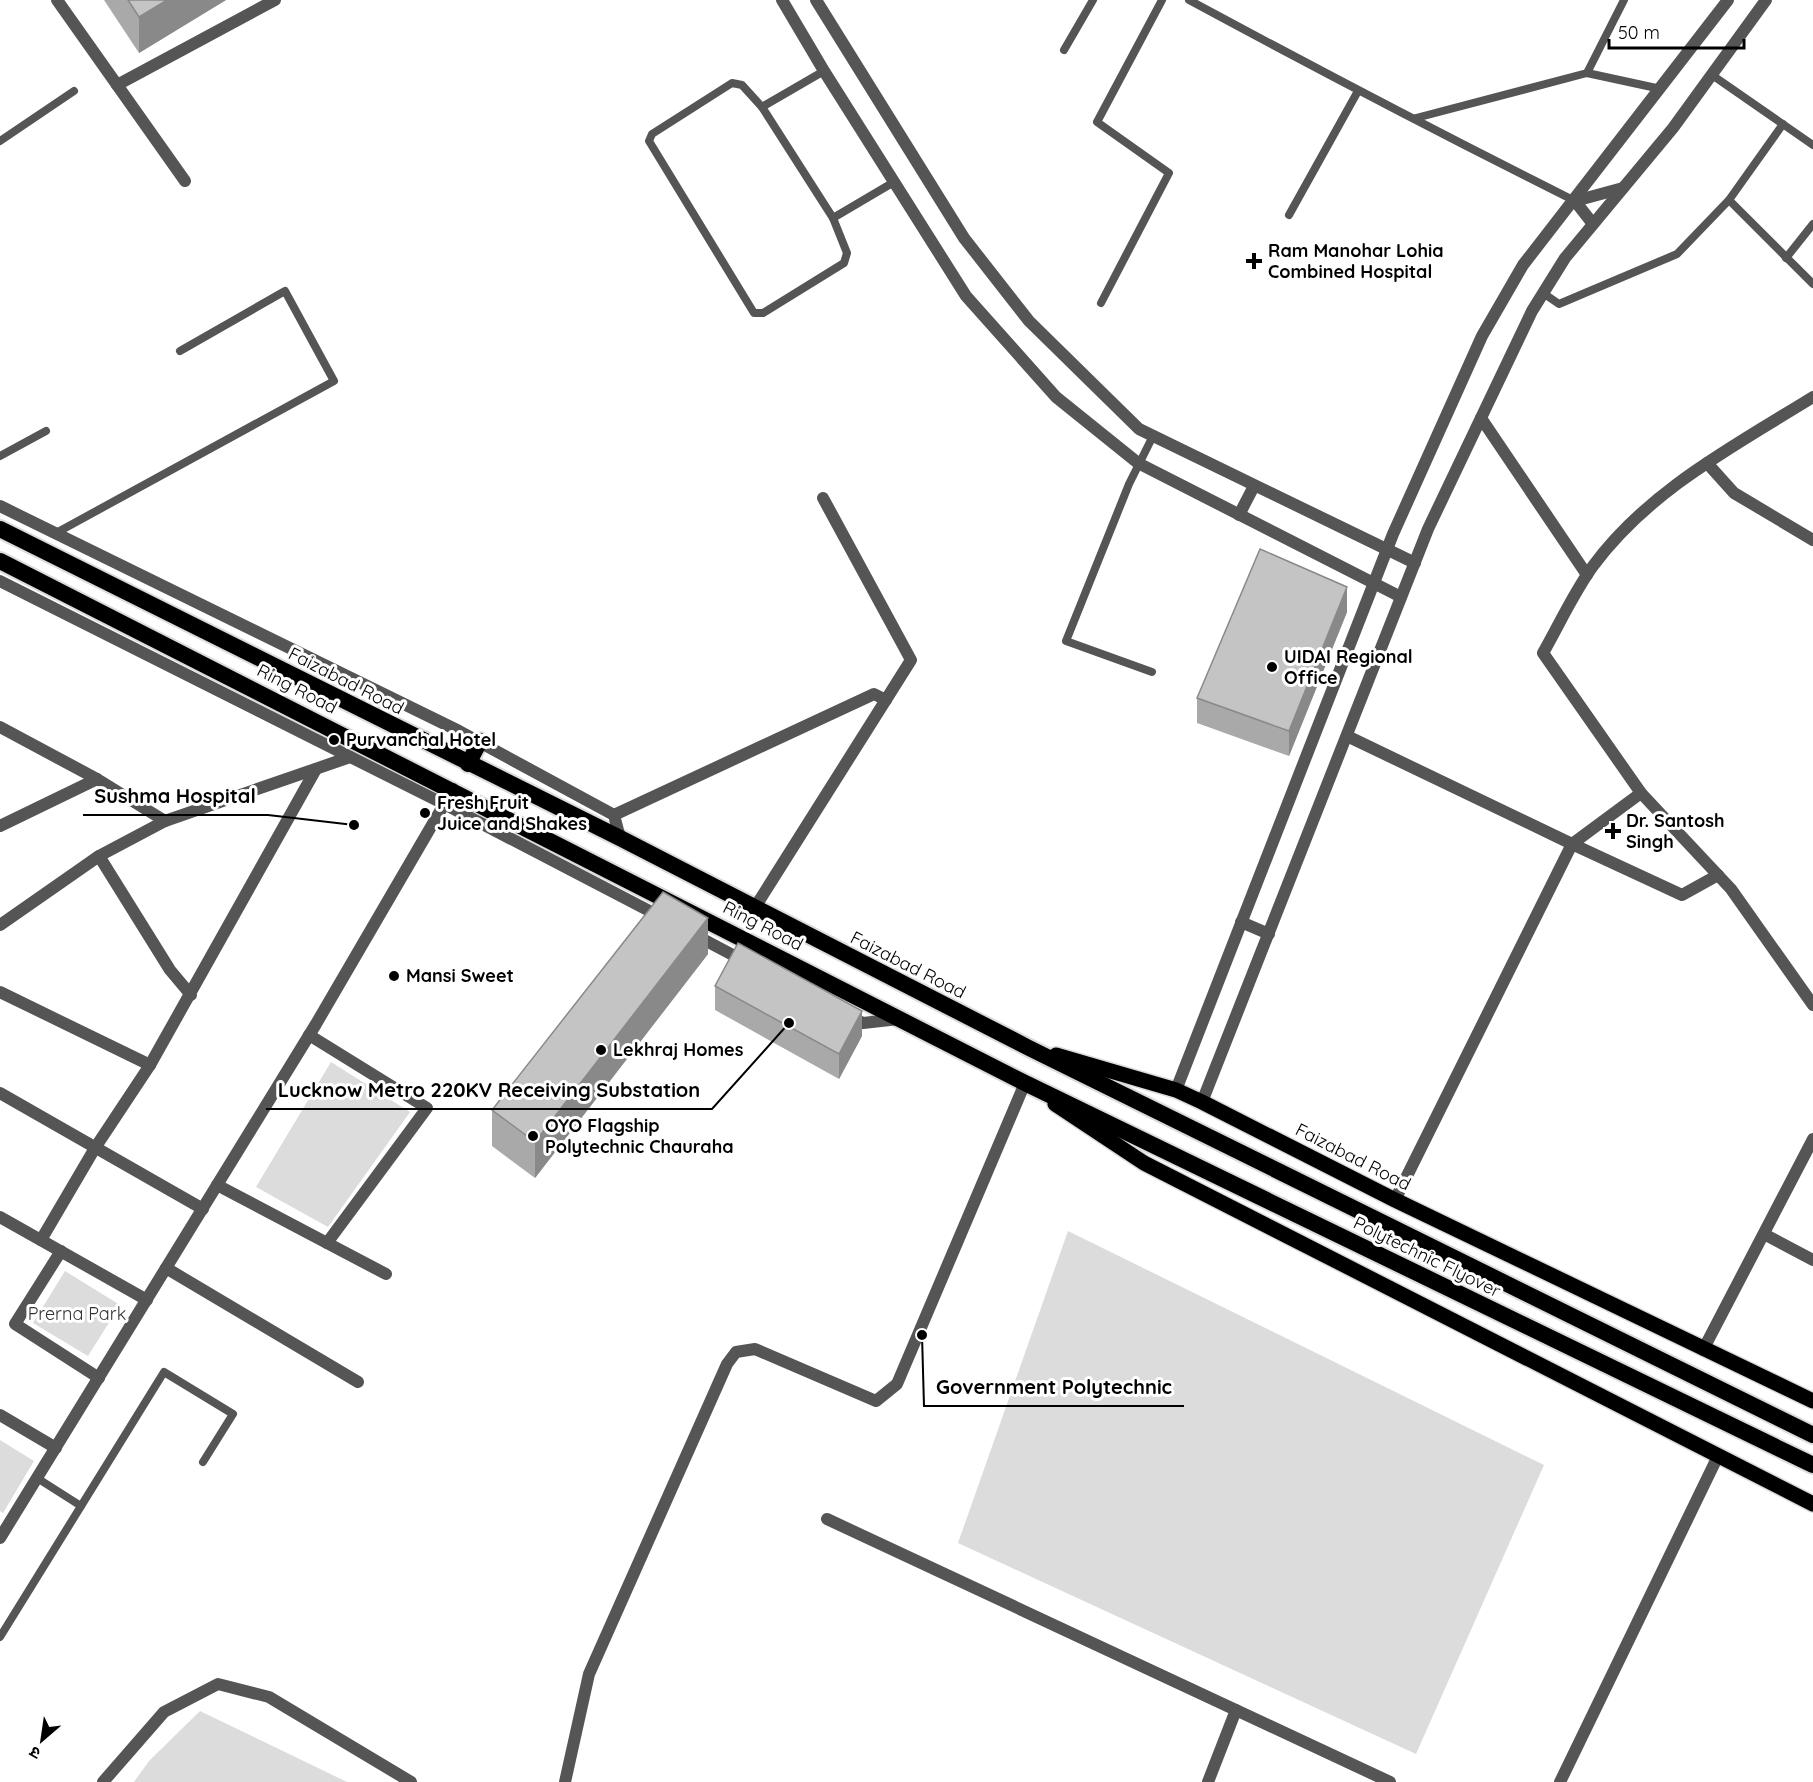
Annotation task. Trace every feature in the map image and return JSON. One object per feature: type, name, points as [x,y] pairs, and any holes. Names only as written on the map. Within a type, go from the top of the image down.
[{"type":"highway","name":"Faizabad Road","points":[[0,529],[620,838],[754,909],[1029,1048]]},
{"type":"highway","name":"Ring Road","points":[[0,561],[449,796],[900,1018],[1025,1083]]},
{"type":"highway","points":[[468,764],[480,741]]},
{"type":"highway","name":"Polytechnic Flyover","points":[[1029,1048],[1813,1435]]},
{"type":"highway","name":"Polytechnic Flyover","points":[[1025,1083],[1813,1465]]},
{"type":"main road","name":"Faizabad Road","points":[[1029,1048],[1176,1090],[1203,1102],[1395,1200],[1813,1401]]},
{"type":"main road","points":[[1025,1083],[1144,1163],[1813,1504]]},
{"type":"street","points":[[57,0],[185,181]]},
{"type":"street","points":[[117,85],[275,0]]},
{"type":"street","points":[[782,0],[824,71],[966,296],[1056,397],[1138,463],[1401,597]]},
{"type":"street","points":[[816,0],[964,238],[1029,321],[1139,429],[1415,563]]},
{"type":"street","points":[[1176,1090],[1373,583],[1482,336],[1523,266],[1728,0]]},
{"type":"street","points":[[1203,1102],[1415,563],[1532,311],[1565,258],[1673,128],[1766,0]]},
{"type":"street","points":[[1575,201],[1623,188]]},
{"type":"street","points":[[1575,201],[1593,224]]},
{"type":"street","points":[[1813,397],[1707,463],[1643,509],[1587,575],[1543,653],[1641,793],[1731,889],[1813,1005]]},
{"type":"street","points":[[1481,418],[1587,575]]},
{"type":"street","points":[[1707,463],[1734,493],[1813,540]]},
{"type":"street","points":[[1239,515],[1254,486]]},
{"type":"street","points":[[754,909],[911,660],[823,498]]},
{"type":"street","points":[[0,506],[480,741],[614,815],[620,838]]},
{"type":"street","points":[[0,581],[350,757],[449,796],[680,927],[759,968]]},
{"type":"street","points":[[614,815],[874,694],[886,700]]},
{"type":"street","points":[[0,727],[97,779],[165,821]]},
{"type":"street","points":[[1347,736],[1682,895],[1718,875]]},
{"type":"street","points":[[0,925],[99,856],[165,821],[350,757]]},
{"type":"street","points":[[41,1240],[95,1148],[150,1065],[191,995],[316,769]]},
{"type":"street","points":[[0,826],[97,779]]},
{"type":"street","points":[[1395,1200],[1572,844],[1641,793]]},
{"type":"street","points":[[0,1537],[309,1035],[449,796]]},
{"type":"street","points":[[99,856],[170,970],[191,995]]},
{"type":"street","points":[[1241,922],[1269,934]]},
{"type":"street","points":[[0,992],[150,1065]]},
{"type":"street","points":[[842,1012],[863,1023],[900,1018]]},
{"type":"street","points":[[309,1035],[427,1108],[327,1243]]},
{"type":"street","points":[[565,1782],[589,1674],[727,1364],[736,1352],[755,1349],[876,1401],[897,1384],[1025,1083]]},
{"type":"street","points":[[0,1093],[202,1209]]},
{"type":"street","points":[[1703,1350],[1813,1139]]},
{"type":"street","points":[[217,1185],[386,1274]]},
{"type":"street","points":[[0,1217],[147,1300]]},
{"type":"street","points":[[1764,1234],[1813,1260]]},
{"type":"street","points":[[61,1251],[15,1324],[99,1378]]},
{"type":"street","points":[[166,1268],[358,1382]]},
{"type":"street","points":[[0,1415],[56,1448]]},
{"type":"street","points":[[1560,1782],[1718,1456]]},
{"type":"street","points":[[827,1519],[1390,1782]]},
{"type":"street","points":[[103,1782],[164,1712],[219,1684],[269,1698],[411,1782]]},
{"type":"street","points":[[1208,1782],[1236,1710]]},
{"type":"lane","points":[[1064,50],[1093,0]]},
{"type":"lane","points":[[1101,303],[1169,173],[1097,122],[1162,0]]},
{"type":"lane","points":[[1189,0],[1358,91],[1416,118],[1575,201]]},
{"type":"lane","points":[[1587,73],[1624,0]]},
{"type":"lane","points":[[762,107],[824,71]]},
{"type":"lane","points":[[1416,118],[1587,73],[1661,89]]},
{"type":"lane","points":[[1712,75],[1813,145]]},
{"type":"lane","points":[[732,83],[742,85],[762,107],[833,218],[847,253],[844,263],[763,313],[754,313],[649,141],[652,134],[732,83]]},
{"type":"lane","points":[[0,141],[74,91]]},
{"type":"lane","points":[[1288,215],[1358,91]]},
{"type":"lane","points":[[1543,293],[1559,304],[1677,255],[1729,200],[1783,124]]},
{"type":"lane","points":[[833,218],[894,182]]},
{"type":"lane","points":[[1729,200],[1813,284]]},
{"type":"lane","points":[[1786,258],[1813,224]]},
{"type":"lane","points":[[56,533],[334,381],[285,291],[180,351]]},
{"type":"lane","points":[[0,456],[46,431]]},
{"type":"lane","points":[[1152,672],[1066,641],[1138,463],[1153,436]]},
{"type":"lane","points":[[0,1637],[164,1372],[232,1414],[203,1462]]},
{"type":"lane","points":[[37,1478],[81,1506]]},
{"type":"green space","points":[[331,1062],[410,1112],[328,1227],[256,1187]]},
{"type":"green space","points":[[1068,1231],[1544,1465],[1416,1754],[958,1543]]},
{"type":"green space","name":"Prerna Park","points":[[65,1271],[120,1305],[88,1356],[33,1323]]},
{"type":"green space","points":[[0,1440],[34,1461],[3,1513],[0,1511]]},
{"type":"green space","points":[[200,1711],[347,1782],[134,1782],[149,1761]]},
{"type":"building","points":[[128,0],[167,0],[139,17]]},
{"type":"building","name":"UIDAI Regional Office","points":[[1260,549],[1347,587],[1289,731],[1197,698]]},
{"type":"building","points":[[663,892],[708,918],[535,1142],[492,1110]]},
{"type":"building","points":[[738,943],[862,1011],[839,1054],[715,986]]},
{"type":"place","name":"Ram Manohar Lohia Combined Hospital","points":[[1254,261]]},
{"type":"place","name":"UIDAI Regional Office","points":[[1272,667]]},
{"type":"place","name":"Purvanchal Hotel","points":[[334,740]]},
{"type":"place","name":"Fresh Fruit Juice and Shakes","points":[[425,813]]},
{"type":"place","name":"Sushma Hospital","points":[[354,825]]},
{"type":"place","name":"Dr. Santosh Singh","points":[[1613,831]]},
{"type":"place","name":"Mansi Sweet","points":[[394,976]]},
{"type":"place","name":"Lucknow Metro 220KV Receiving Substation","points":[[789,1023]]},
{"type":"place","name":"Lekhraj Homes","points":[[601,1050]]},
{"type":"place","name":"OYO Flagship Polytechnic Chauraha","points":[[533,1136]]},
{"type":"place","name":"Government Polytechnic","points":[[922,1335]]}]
